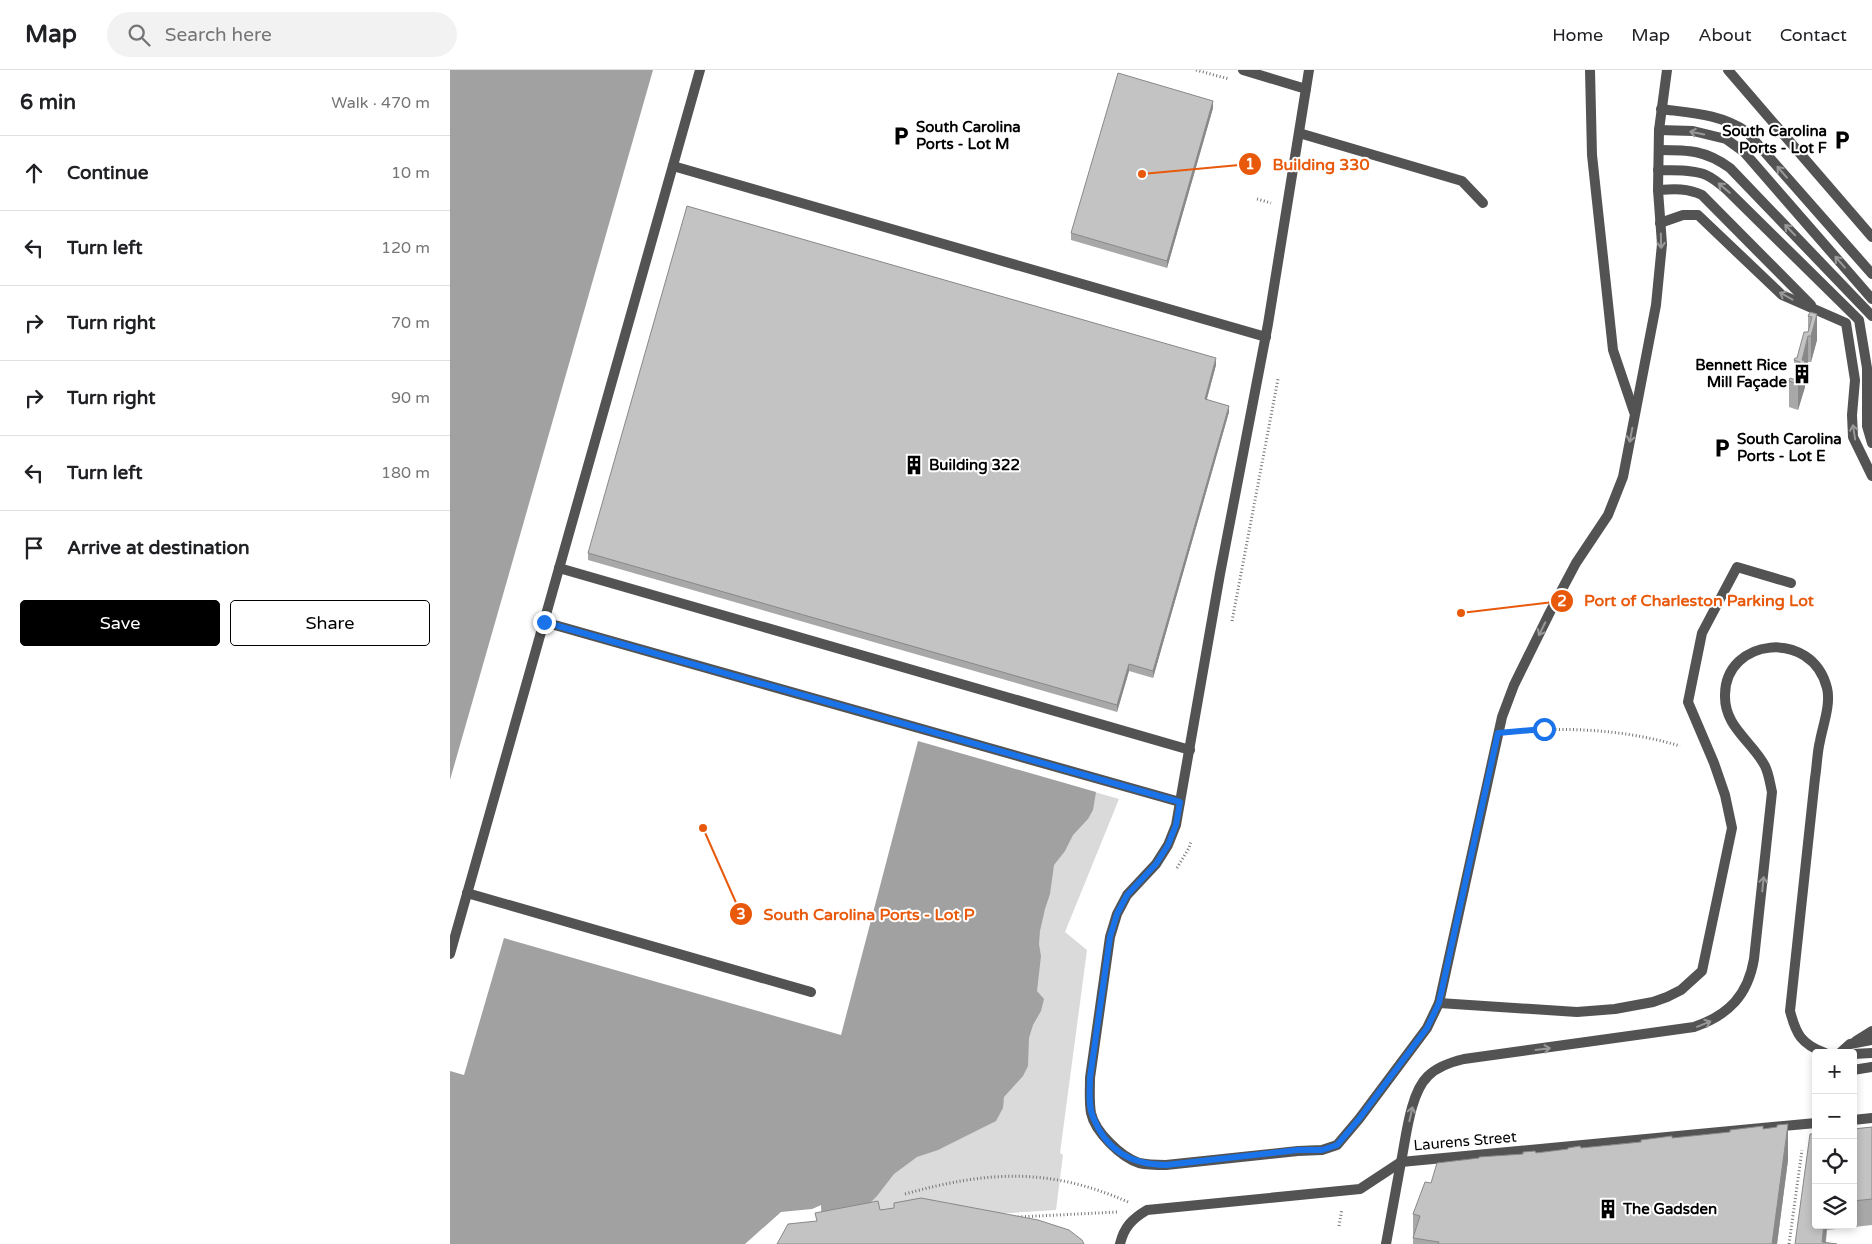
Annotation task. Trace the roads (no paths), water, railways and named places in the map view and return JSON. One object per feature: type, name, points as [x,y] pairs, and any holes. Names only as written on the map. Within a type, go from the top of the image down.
[{"type":"street","points":[[450,954],[700,70]]},
{"type":"street","points":[[1243,70],[1306,88]]},
{"type":"street","points":[[1309,70],[1266,337],[1220,574],[1176,825],[1168,845],[1156,864],[1127,895],[1117,914],[1108,945],[1090,1078],[1092,1116],[1100,1131],[1112,1145],[1126,1156],[1138,1162],[1151,1165],[1166,1165],[1298,1150],[1322,1150],[1337,1145],[1359,1119],[1427,1028],[1439,1003],[1502,717],[1514,685],[1550,612],[1576,563],[1608,515],[1623,477],[1656,305],[1662,244],[1658,190],[1659,130],[1667,70]]},
{"type":"street","points":[[1590,70],[1592,155],[1613,350],[1635,414]]},
{"type":"street","points":[[1728,70],[1872,236]]},
{"type":"street","points":[[1661,109],[1709,115],[1728,121],[1746,132],[1872,274]]},
{"type":"street","points":[[1659,130],[1692,131],[1726,139],[1744,152],[1872,299]]},
{"type":"street","points":[[1299,133],[1462,181],[1484,203]]},
{"type":"street","points":[[1659,150],[1690,150],[1707,155],[1730,168],[1872,316]]},
{"type":"street","points":[[673,166],[1266,337]]},
{"type":"street","points":[[1658,170],[1706,174],[1726,189],[1859,320],[1867,368],[1867,426],[1872,443]]},
{"type":"street","points":[[1658,190],[1692,190],[1702,195],[1815,309]]},
{"type":"street","points":[[1660,223],[1683,215],[1698,215],[1782,295],[1846,323],[1855,380],[1852,415],[1853,436],[1872,476]]},
{"type":"street","points":[[1439,1003],[1577,1012],[1614,1009],[1653,1002],[1674,994],[1702,971],[1732,828],[1725,795],[1714,763],[1688,702],[1702,633],[1737,567],[1791,583]]},
{"type":"street","points":[[559,568],[1190,750]]},
{"type":"street","points":[[544,622],[1180,802]]},
{"type":"street","points":[[1386,1244],[1418,1090],[1428,1076],[1446,1064],[1464,1059],[1694,1027],[1709,1022],[1723,1013],[1745,989],[1751,977],[1754,959],[1772,792],[1766,767],[1732,723],[1726,709],[1726,684],[1732,671],[1741,660],[1756,651],[1780,646],[1804,654],[1819,669],[1827,690],[1828,700],[1819,743],[1790,1011],[1795,1030],[1802,1040],[1816,1049]]},
{"type":"street","points":[[467,894],[812,992]]},
{"type":"street","points":[[1844,1049],[1872,1031]]},
{"type":"street","points":[[1850,1044],[1872,1040]]},
{"type":"street","points":[[1857,1054],[1872,1053]]},
{"type":"street","points":[[1857,1070],[1872,1068]]},
{"type":"street","points":[[1857,1120],[1872,1118]]},
{"type":"street","name":"Laurens Street","points":[[1120,1244],[1122,1234],[1128,1223],[1147,1210],[1360,1189],[1402,1162],[1812,1123]]},
{"type":"place","name":"South Carolina Ports - Lot M","points":[[901,136]]},
{"type":"place","name":"South Carolina Ports - Lot F","points":[[1842,140]]},
{"type":"place","name":"Building 330","points":[[1142,174]]},
{"type":"place","name":"Bennett Rice Mill Façade","points":[[1802,374]]},
{"type":"place","name":"South Carolina Ports - Lot E","points":[[1722,448]]},
{"type":"place","name":"Building 322","points":[[914,465]]},
{"type":"place","name":"Port of Charleston Parking Lot","points":[[1461,613]]},
{"type":"place","name":"South Carolina Ports - Lot P","points":[[703,828]]},
{"type":"place","name":"The Gadsden","points":[[1608,1209]]}]
